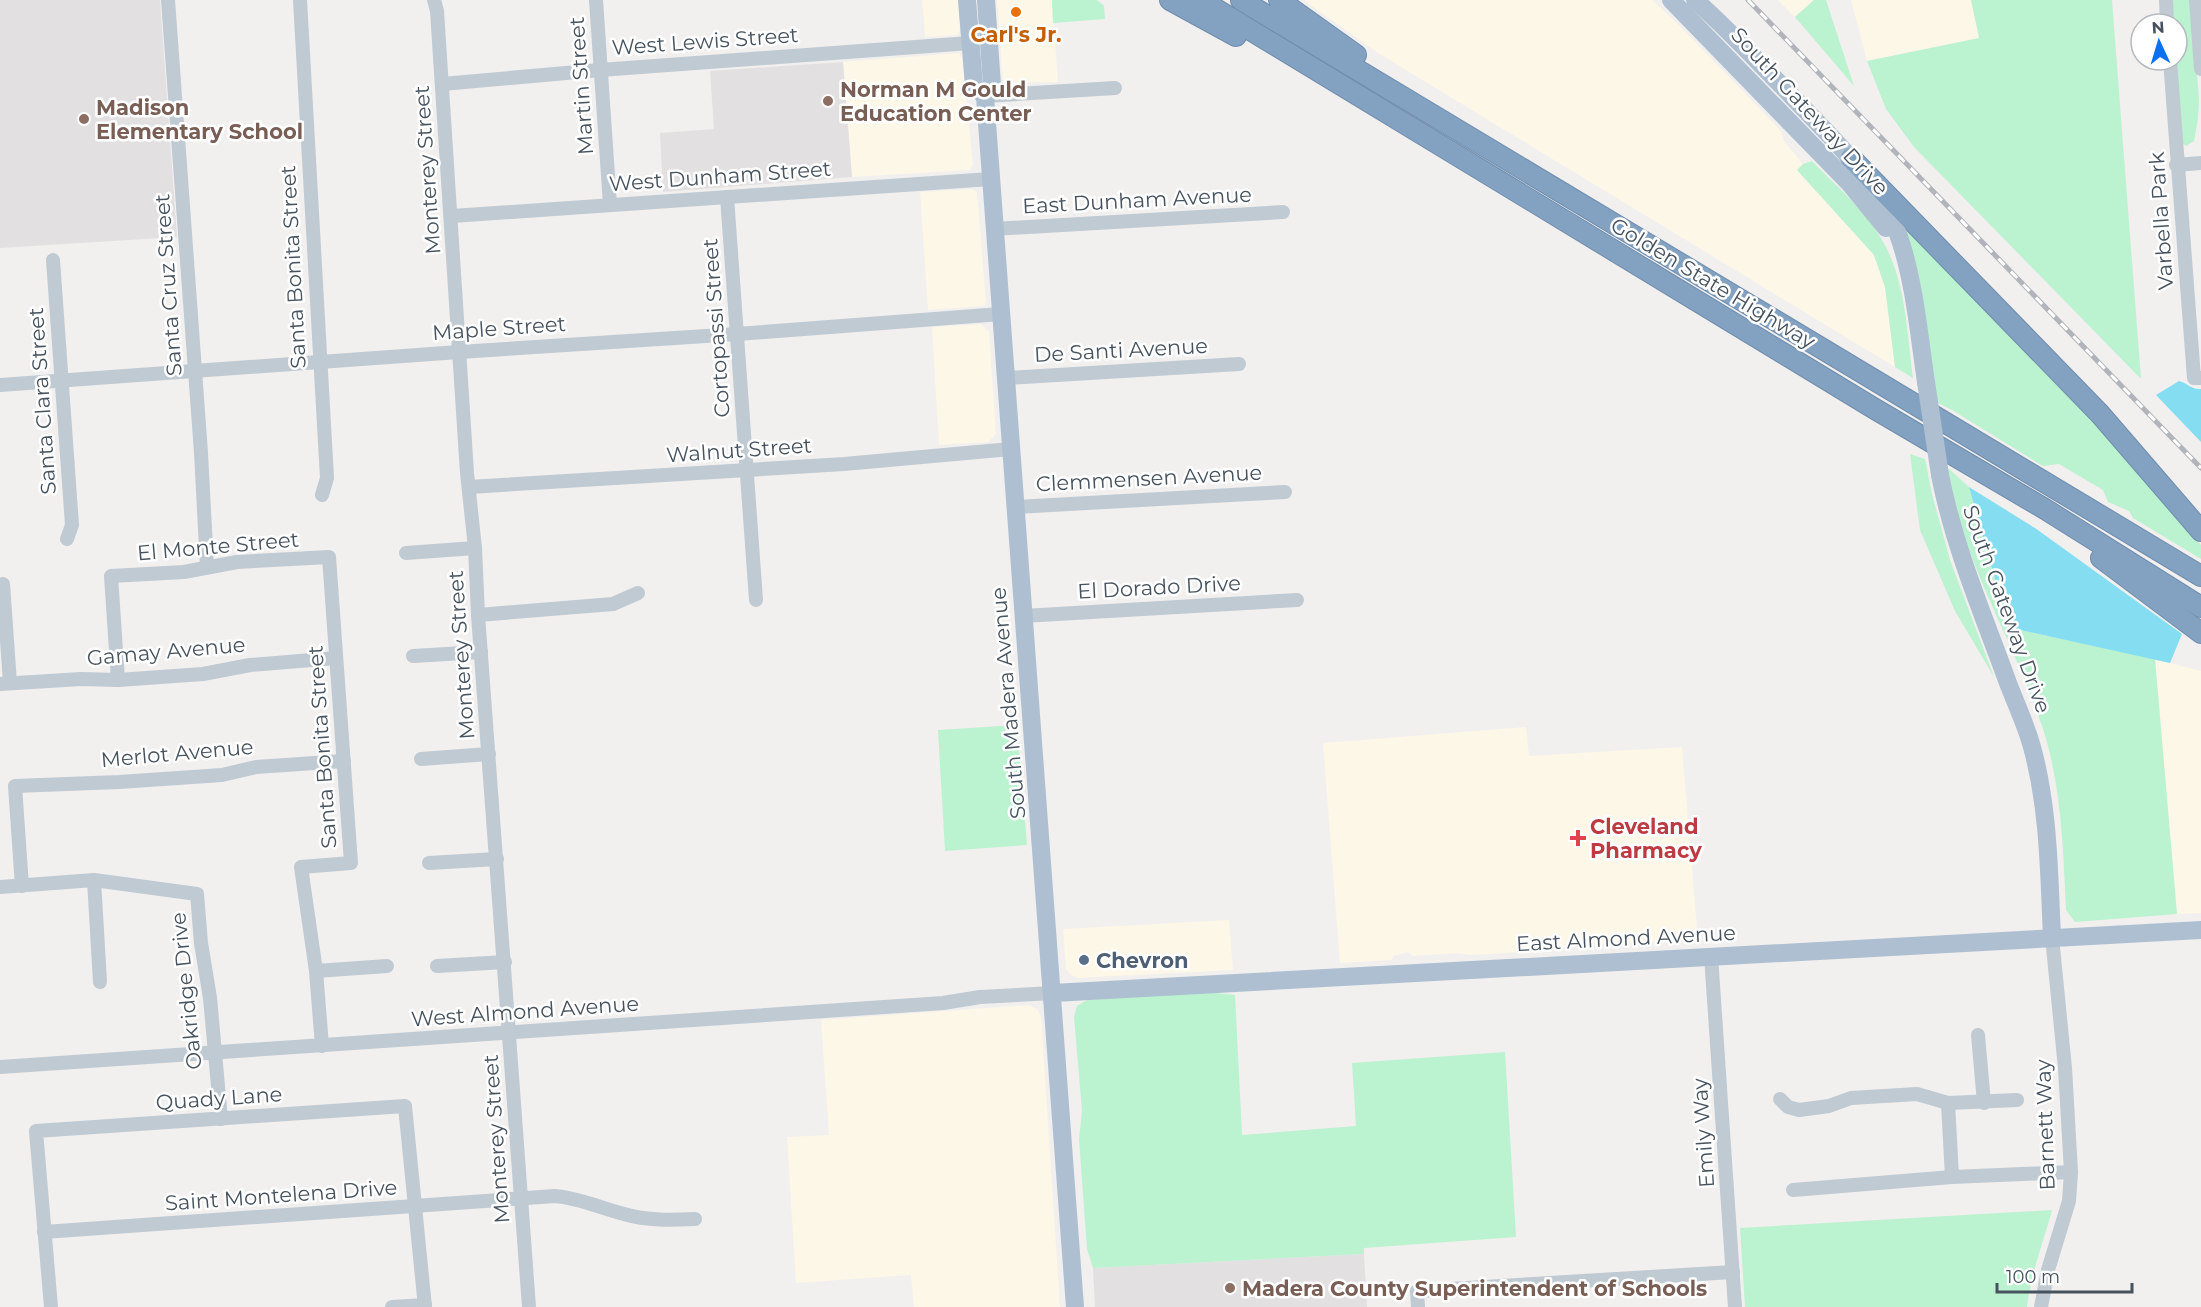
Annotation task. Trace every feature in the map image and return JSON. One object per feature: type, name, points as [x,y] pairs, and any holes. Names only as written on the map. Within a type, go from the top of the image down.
[{"type":"highway","points":[[1170,0],[1446,150]]},
{"type":"highway","name":"Golden State Highway","points":[[1201,0],[1875,410],[2045,510],[2201,607]]},
{"type":"highway","name":"Golden State Highway","points":[[1240,0],[2201,576]]},
{"type":"highway","points":[[1279,0],[1460,131]]},
{"type":"highway","points":[[1851,158],[2100,414],[2201,531]]},
{"type":"highway","points":[[2045,510],[2068,534],[2201,633]]},
{"type":"main road","name":"South Madera Avenue","points":[[967,0],[974,86],[985,96]]},
{"type":"main road","name":"South Madera Avenue","points":[[986,0],[992,85],[985,96],[994,229],[1076,1307]]},
{"type":"main road","name":"South Gateway Drive","points":[[1671,0],[1873,209],[1905,261]]},
{"type":"main road","name":"South Gateway Drive","points":[[1695,0],[1851,158],[1882,200],[1897,233],[1913,298],[1940,475],[1954,536],[1966,574],[2031,744],[2040,779],[2052,937]]},
{"type":"main road","points":[[1805,139],[1820,126]]},
{"type":"main road","name":"East Almond Avenue","points":[[1053,993],[2201,930]]},
{"type":"street","name":"Santa Cruz Street","points":[[168,0],[207,567]]},
{"type":"street","name":"Santa Bonita Street","points":[[300,0],[327,478],[322,495]]},
{"type":"street","name":"Monterey Street","points":[[434,0],[437,11],[459,352],[530,1307]]},
{"type":"street","name":"Martin Street","points":[[596,0],[610,205]]},
{"type":"street","points":[[2196,0],[2201,69]]},
{"type":"street","name":"West Lewis Street","points":[[442,84],[970,43]]},
{"type":"street","name":"Varbella Park","points":[[2171,72],[2176,165],[2197,378]]},
{"type":"street","points":[[985,96],[1115,88]]},
{"type":"street","points":[[2176,165],[2201,164]]},
{"type":"street","name":"West Dunham Street","points":[[452,216],[991,179]]},
{"type":"street","name":"Cortopassi Street","points":[[727,197],[756,600]]},
{"type":"street","name":"East Dunham Avenue","points":[[994,229],[1282,212]]},
{"type":"street","name":"Santa Clara Street","points":[[53,260],[72,525],[68,539]]},
{"type":"street","points":[[2186,272],[2201,271]]},
{"type":"street","name":"Maple Street","points":[[0,384],[1001,314]]},
{"type":"street","name":"De Santi Avenue","points":[[1006,378],[1239,364]]},
{"type":"street","name":"Walnut Street","points":[[469,487],[844,464],[1011,449]]},
{"type":"street","name":"Clemmensen Avenue","points":[[1016,507],[1285,492]]},
{"type":"street","points":[[406,553],[475,548]]},
{"type":"street","name":"Santa Bonita Street","points":[[322,1046],[316,971],[301,867],[351,863],[329,556]]},
{"type":"street","name":"El Monte Street","points":[[118,680],[111,576],[184,572],[237,562],[329,556]]},
{"type":"street","points":[[3,584],[5,683]]},
{"type":"street","points":[[478,615],[613,604],[638,593]]},
{"type":"street","name":"El Dorado Drive","points":[[1023,616],[1297,600]]},
{"type":"street","points":[[413,656],[481,652]]},
{"type":"street","name":"Gamay Avenue","points":[[5,683],[81,679],[118,680],[202,674],[250,665],[336,658]]},
{"type":"street","points":[[421,759],[489,754]]},
{"type":"street","name":"Merlot Avenue","points":[[22,886],[15,786],[210,776],[256,767],[344,760]]},
{"type":"street","points":[[429,863],[497,860]]},
{"type":"street","points":[[0,887],[94,880],[100,982]]},
{"type":"street","name":"Oakridge Drive","points":[[94,880],[197,894],[201,943],[210,998],[221,1119]]},
{"type":"street","name":"Barnett Way","points":[[2041,1307],[2045,1281],[2069,1201],[2071,1172],[2063,1045],[2052,937]]},
{"type":"street","name":"Emily Way","points":[[1712,956],[1735,1307]]},
{"type":"street","points":[[437,966],[505,962]]},
{"type":"street","points":[[316,971],[387,966]]},
{"type":"street","name":"West Almond Avenue","points":[[0,1067],[943,1003],[980,997],[1053,993]]},
{"type":"street","points":[[1978,1035],[1984,1103]]},
{"type":"street","points":[[1780,1100],[1788,1107],[1799,1110],[1829,1106],[1851,1098],[1917,1094],[1948,1103],[2017,1100]]},
{"type":"street","points":[[1948,1103],[1953,1177]]},
{"type":"street","name":"Quady Lane","points":[[44,1232],[36,1131],[405,1106],[414,1207]]},
{"type":"street","points":[[1793,1190],[1953,1177],[2071,1172]]},
{"type":"street","name":"Saint Montelena Drive","points":[[44,1232],[521,1198],[570,1197],[646,1219],[695,1219]]},
{"type":"street","points":[[392,1307],[425,1306],[414,1207]]},
{"type":"street","points":[[44,1232],[51,1307]]},
{"type":"street","points":[[1418,1307],[1417,1291],[1733,1272]]},
{"type":"shaded area","name":"Madison Elementary School","points":[[0,0],[160,0],[177,237],[0,248]]},
{"type":"shaded area","points":[[922,0],[958,0],[960,31],[957,35],[925,37]]},
{"type":"shaded area","points":[[997,0],[1052,0],[1058,82],[1003,83]]},
{"type":"shaded area","points":[[1304,0],[1652,0],[1781,131],[1784,141],[1803,164],[1798,169],[1873,252],[1886,290],[1895,367],[1378,53]]},
{"type":"shaded area","points":[[1778,0],[1814,0],[1795,17]]},
{"type":"shaded area","points":[[1851,0],[1971,0],[1980,38],[1867,61]]},
{"type":"shaded area","points":[[959,53],[962,58],[973,164],[970,170],[852,177],[843,62]]},
{"type":"shaded area","points":[[843,62],[852,177],[663,192],[660,133],[714,129],[710,71]]},
{"type":"shaded area","points":[[973,189],[977,193],[986,302],[984,306],[928,310],[920,192]]},
{"type":"shaded area","points":[[981,324],[989,332],[996,434],[988,442],[939,445],[932,327]]},
{"type":"shaded area","points":[[2155,659],[2201,671],[2201,913],[2177,914]]},
{"type":"shaded area","points":[[1526,727],[1529,756],[1682,747],[1697,929],[1688,940],[1550,947],[1525,952],[1471,955],[1456,953],[1413,956],[1408,952],[1394,956],[1391,960],[1340,963],[1323,743]]},
{"type":"shaded area","points":[[1229,920],[1233,970],[1078,978],[1066,969],[1063,929]]},
{"type":"shaded area","points":[[1029,1005],[1037,1009],[1041,1017],[1060,1307],[914,1307],[911,1275],[796,1283],[787,1137],[829,1135],[821,1020]]},
{"type":"shaded area","name":"Madera County Superintendent of Schools","points":[[1364,1254],[1367,1307],[1095,1307],[1093,1268]]},
{"type":"green space","points":[[1052,0],[1097,0],[1104,6],[1105,19],[1053,23]]},
{"type":"green space","points":[[1814,0],[1826,0],[1854,86],[1795,17]]},
{"type":"green space","points":[[1971,0],[2112,0],[2141,379],[1914,147],[1886,109],[1867,61],[1979,38]]},
{"type":"green space","points":[[2169,0],[2191,0],[2199,99],[2194,141],[2186,146],[2181,142],[2175,72],[2189,72],[2189,12],[2170,12]]},
{"type":"green space","points":[[1812,161],[1867,219],[1890,256],[1901,290],[1913,378],[1895,367],[1885,287],[1874,255],[1797,170],[1803,164]]},
{"type":"green space","points":[[1907,225],[2109,437],[2201,545],[2201,559],[2133,518],[2129,511],[2108,502],[2103,490],[2059,464],[2043,466],[1938,403],[1903,229]]},
{"type":"green space","points":[[1910,454],[1925,459],[1950,560],[1994,677],[1955,611],[1920,530]]},
{"type":"green space","points":[[1948,468],[1969,487],[2005,615],[2002,626],[2155,659],[2177,914],[2075,922],[2066,910],[2058,796],[2049,751],[2031,696],[1964,536]]},
{"type":"green space","points":[[1017,725],[1027,845],[945,851],[938,730]]},
{"type":"green space","points":[[1206,992],[1235,995],[1242,1135],[1356,1126],[1352,1063],[1505,1052],[1516,1237],[1364,1248],[1364,1254],[1093,1268],[1087,1249],[1079,1139],[1082,1111],[1074,1017],[1077,1006],[1087,1000]]},
{"type":"green space","points":[[2052,1210],[2034,1270],[2027,1307],[1745,1307],[1740,1228]]},
{"type":"water","points":[[2179,381],[2201,389],[2201,442],[2156,395]]},
{"type":"water","points":[[1969,487],[2035,528],[2182,634],[2170,663],[2002,626],[2005,614]]},
{"type":"railway","points":[[1748,0],[2201,468]]},
{"type":"place","name":"Carl's Jr.","points":[[1016,12]]},
{"type":"place","name":"Norman M Gould Education Center","points":[[828,101]]},
{"type":"place","name":"Madison Elementary School","points":[[84,119]]},
{"type":"place","name":"Cleveland Pharmacy","points":[[1578,838]]},
{"type":"place","name":"Chevron","points":[[1084,960]]},
{"type":"place","name":"Madera County Superintendent of Schools","points":[[1230,1288]]}]
